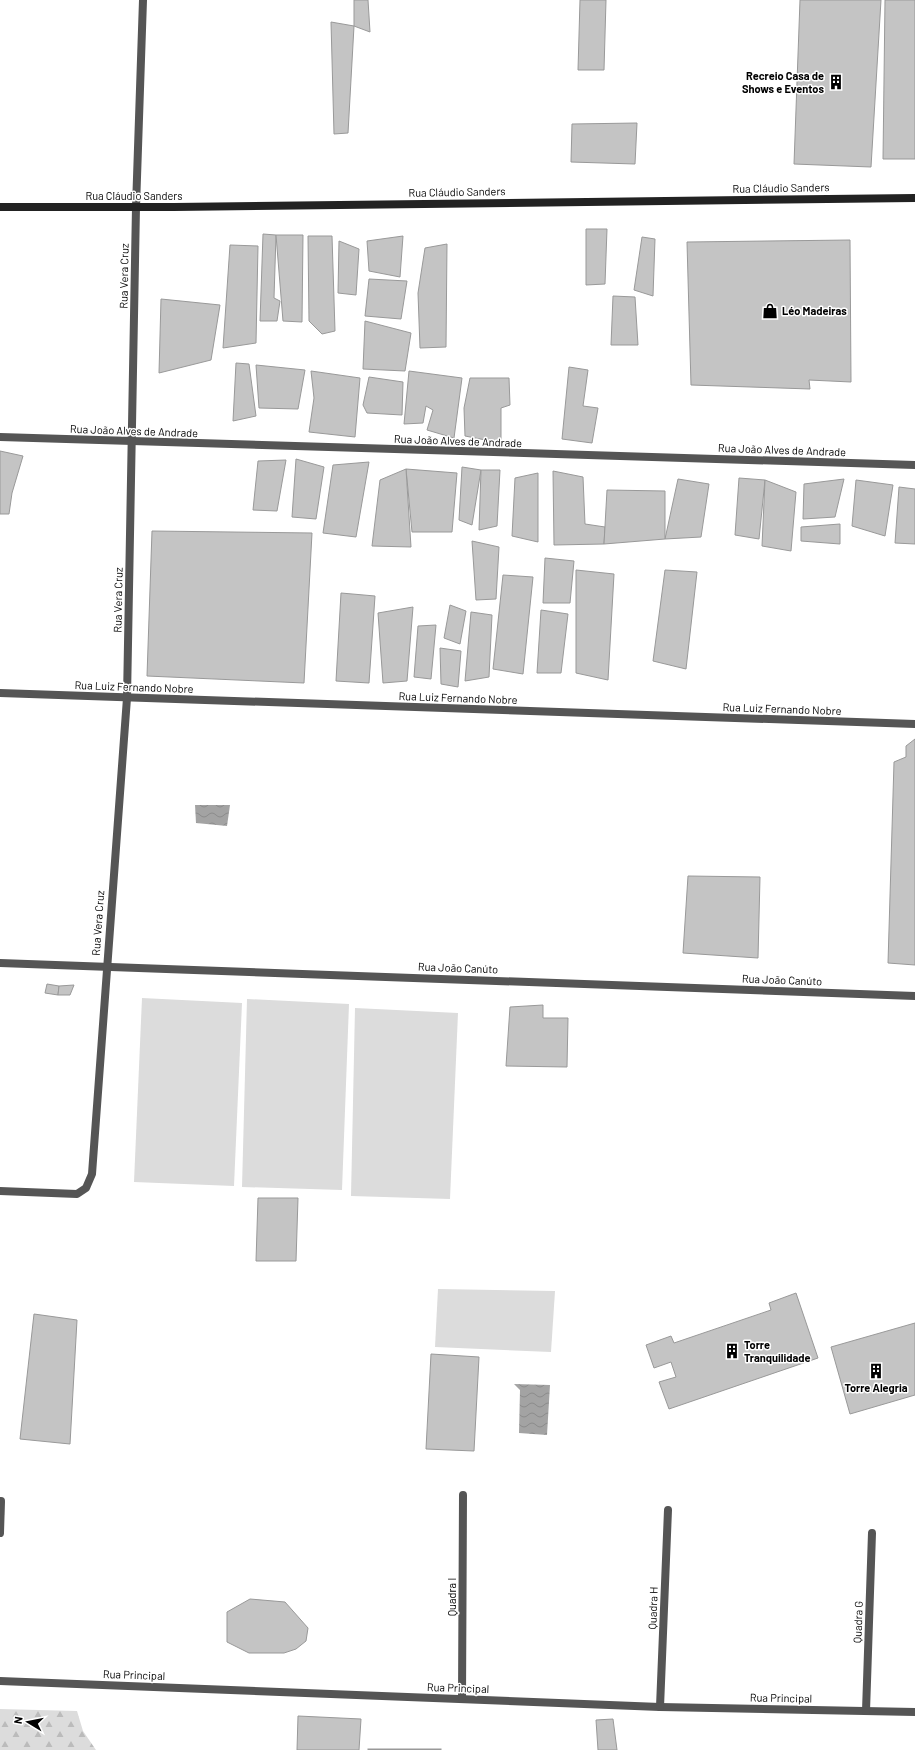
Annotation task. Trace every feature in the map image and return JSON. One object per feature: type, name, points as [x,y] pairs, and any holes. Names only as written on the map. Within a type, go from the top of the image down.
[{"type":"main road","name":"Rua Cláudio Sanders","points":[[0,206],[136,207],[915,198]]},
{"type":"street","name":"Rua Vera Cruz","points":[[0,1191],[77,1194],[86,1188],[92,1174],[106,967],[127,698],[136,207],[143,0]]},
{"type":"street","name":"Rua João Alves de Andrade","points":[[0,437],[915,465]]},
{"type":"street","name":"Rua Luiz Fernando Nobre","points":[[0,693],[915,724]]},
{"type":"street","name":"Rua João Canúto","points":[[0,963],[915,996]]},
{"type":"street","name":"Quadra I","points":[[462,1699],[464,1495]]},
{"type":"street","points":[[0,1533],[1,1500]]},
{"type":"street","name":"Quadra H","points":[[660,1707],[668,1510]]},
{"type":"street","name":"Quadra G","points":[[866,1711],[872,1533]]},
{"type":"street","name":"Rua Principal","points":[[0,1681],[660,1707],[915,1712]]},
{"type":"green space","points":[[142,998],[242,1003],[234,1186],[134,1182]]},
{"type":"green space","points":[[247,999],[349,1004],[342,1190],[242,1187]]},
{"type":"green space","points":[[355,1008],[458,1013],[450,1199],[351,1196]]},
{"type":"green space","points":[[438,1289],[555,1291],[551,1352],[435,1347]]},
{"type":"green space","points":[[0,1709],[77,1711],[83,1731],[96,1750],[0,1750]]},
{"type":"water","points":[[195,805],[230,805],[227,826],[196,823]]},
{"type":"water","points":[[514,1384],[550,1385],[547,1435],[519,1433],[520,1390]]},
{"type":"building","points":[[354,0],[368,0],[370,32],[354,26]]},
{"type":"building","points":[[580,0],[606,0],[604,70],[578,70]]},
{"type":"building","name":"Recreio Casa de Shows e Eventos","points":[[800,0],[881,0],[871,167],[794,164]]},
{"type":"building","points":[[885,0],[915,0],[915,159],[883,159]]},
{"type":"building","points":[[331,22],[354,26],[348,133],[334,134]]},
{"type":"building","points":[[637,123],[635,164],[571,162],[572,124]]},
{"type":"building","points":[[586,229],[607,229],[605,284],[586,285]]},
{"type":"building","points":[[263,234],[276,235],[274,298],[280,301],[277,321],[260,321]]},
{"type":"building","points":[[276,235],[303,235],[302,322],[283,321]]},
{"type":"building","points":[[308,236],[332,236],[335,331],[322,334],[309,321]]},
{"type":"building","points":[[403,236],[400,277],[369,271],[367,241]]},
{"type":"building","points":[[642,237],[655,239],[653,296],[634,290]]},
{"type":"building","name":"Léo Madeiras","points":[[850,240],[851,382],[809,380],[810,389],[691,385],[687,242]]},
{"type":"building","points":[[339,241],[359,249],[356,295],[338,293]]},
{"type":"building","points":[[447,244],[446,347],[420,348],[418,293],[425,248]]},
{"type":"building","points":[[230,245],[258,246],[256,343],[223,348]]},
{"type":"building","points":[[369,279],[407,281],[401,319],[365,316]]},
{"type":"building","points":[[613,296],[635,297],[638,345],[611,345]]},
{"type":"building","points":[[161,299],[220,305],[211,360],[159,373]]},
{"type":"building","points":[[365,321],[411,333],[405,371],[363,369]]},
{"type":"building","points":[[236,363],[249,364],[256,416],[233,421]]},
{"type":"building","points":[[256,365],[305,370],[298,409],[259,408]]},
{"type":"building","points":[[569,367],[588,370],[583,406],[598,408],[592,443],[562,439]]},
{"type":"building","points":[[311,371],[360,378],[355,437],[309,432],[314,398]]},
{"type":"building","points":[[409,371],[462,378],[454,438],[427,430],[433,410],[426,406],[423,423],[404,424]]},
{"type":"building","points":[[369,377],[403,382],[402,415],[367,413],[363,405]]},
{"type":"building","points":[[470,378],[509,378],[510,405],[501,408],[501,443],[465,436],[464,408]]},
{"type":"building","points":[[0,451],[23,456],[12,493],[9,514],[0,514]]},
{"type":"building","points":[[296,459],[324,467],[316,519],[292,517]]},
{"type":"building","points":[[286,460],[277,511],[253,510],[258,461]]},
{"type":"building","points":[[369,462],[356,537],[323,533],[333,465]]},
{"type":"building","points":[[462,467],[481,470],[472,525],[459,520]]},
{"type":"building","points":[[406,469],[457,473],[452,532],[412,532]]},
{"type":"building","points":[[406,469],[411,547],[372,546],[380,480]]},
{"type":"building","points":[[481,470],[500,470],[497,526],[479,530]]},
{"type":"building","points":[[553,471],[583,477],[585,524],[605,527],[604,544],[554,545]]},
{"type":"building","points":[[538,473],[538,542],[512,536],[515,478]]},
{"type":"building","points":[[739,478],[765,480],[759,539],[735,535]]},
{"type":"building","points":[[678,479],[709,484],[701,537],[665,539]]},
{"type":"building","points":[[844,479],[835,517],[803,519],[804,484]]},
{"type":"building","points":[[765,480],[796,492],[791,551],[762,546]]},
{"type":"building","points":[[856,480],[893,485],[885,536],[852,526]]},
{"type":"building","points":[[899,487],[915,489],[915,544],[895,543]]},
{"type":"building","points":[[607,490],[665,491],[665,539],[604,544]]},
{"type":"building","points":[[840,524],[840,544],[801,541],[801,527]]},
{"type":"building","points":[[152,531],[312,533],[304,683],[147,676]]},
{"type":"building","points":[[472,541],[499,547],[496,599],[476,600]]},
{"type":"building","points":[[545,558],[574,561],[570,603],[543,603]]},
{"type":"building","points":[[576,570],[614,574],[608,680],[576,673]]},
{"type":"building","points":[[665,570],[697,572],[686,669],[653,661]]},
{"type":"building","points":[[503,575],[533,577],[523,674],[493,669]]},
{"type":"building","points":[[341,593],[375,596],[369,683],[336,681]]},
{"type":"building","points":[[450,605],[466,611],[460,644],[444,638]]},
{"type":"building","points":[[413,607],[407,681],[383,683],[378,613]]},
{"type":"building","points":[[541,610],[568,614],[561,673],[537,673]]},
{"type":"building","points":[[471,612],[492,615],[489,677],[465,681]]},
{"type":"building","points":[[436,625],[431,679],[414,677],[418,626]]},
{"type":"building","points":[[440,648],[461,651],[458,687],[441,684]]},
{"type":"building","points":[[915,739],[915,965],[888,963],[894,762],[906,757],[906,746]]},
{"type":"building","points":[[688,876],[760,877],[758,958],[683,953]]},
{"type":"building","points":[[47,984],[59,986],[58,995],[45,993]]},
{"type":"building","points":[[74,985],[70,995],[58,995],[59,986]]},
{"type":"building","points":[[543,1005],[543,1018],[568,1018],[567,1067],[506,1066],[510,1007]]},
{"type":"building","points":[[258,1198],[298,1198],[296,1261],[256,1261]]},
{"type":"building","name":"Torre Tranquilidade","points":[[796,1293],[818,1358],[669,1409],[659,1382],[676,1377],[671,1362],[654,1368],[646,1345],[671,1336],[674,1343],[771,1310],[769,1303]]},
{"type":"building","points":[[34,1314],[77,1320],[70,1444],[20,1439]]},
{"type":"building","name":"Torre Alegria","points":[[915,1323],[915,1395],[850,1414],[831,1347]]},
{"type":"building","points":[[431,1354],[479,1357],[474,1451],[426,1449]]},
{"type":"building","points":[[250,1599],[285,1602],[308,1628],[306,1641],[296,1649],[284,1653],[249,1653],[227,1642],[227,1612]]},
{"type":"building","points":[[298,1716],[361,1719],[359,1750],[297,1750]]},
{"type":"building","points":[[613,1719],[617,1750],[598,1750],[596,1720]]},
{"type":"building","points":[[441,1749],[441,1750],[368,1750]]},
{"type":"place","name":"Recreio Casa de Shows e Eventos","points":[[836,82]]},
{"type":"place","name":"Léo Madeiras","points":[[770,311]]},
{"type":"place","name":"Torre Tranquilidade","points":[[732,1351]]},
{"type":"place","name":"Torre Alegria","points":[[876,1371]]}]
